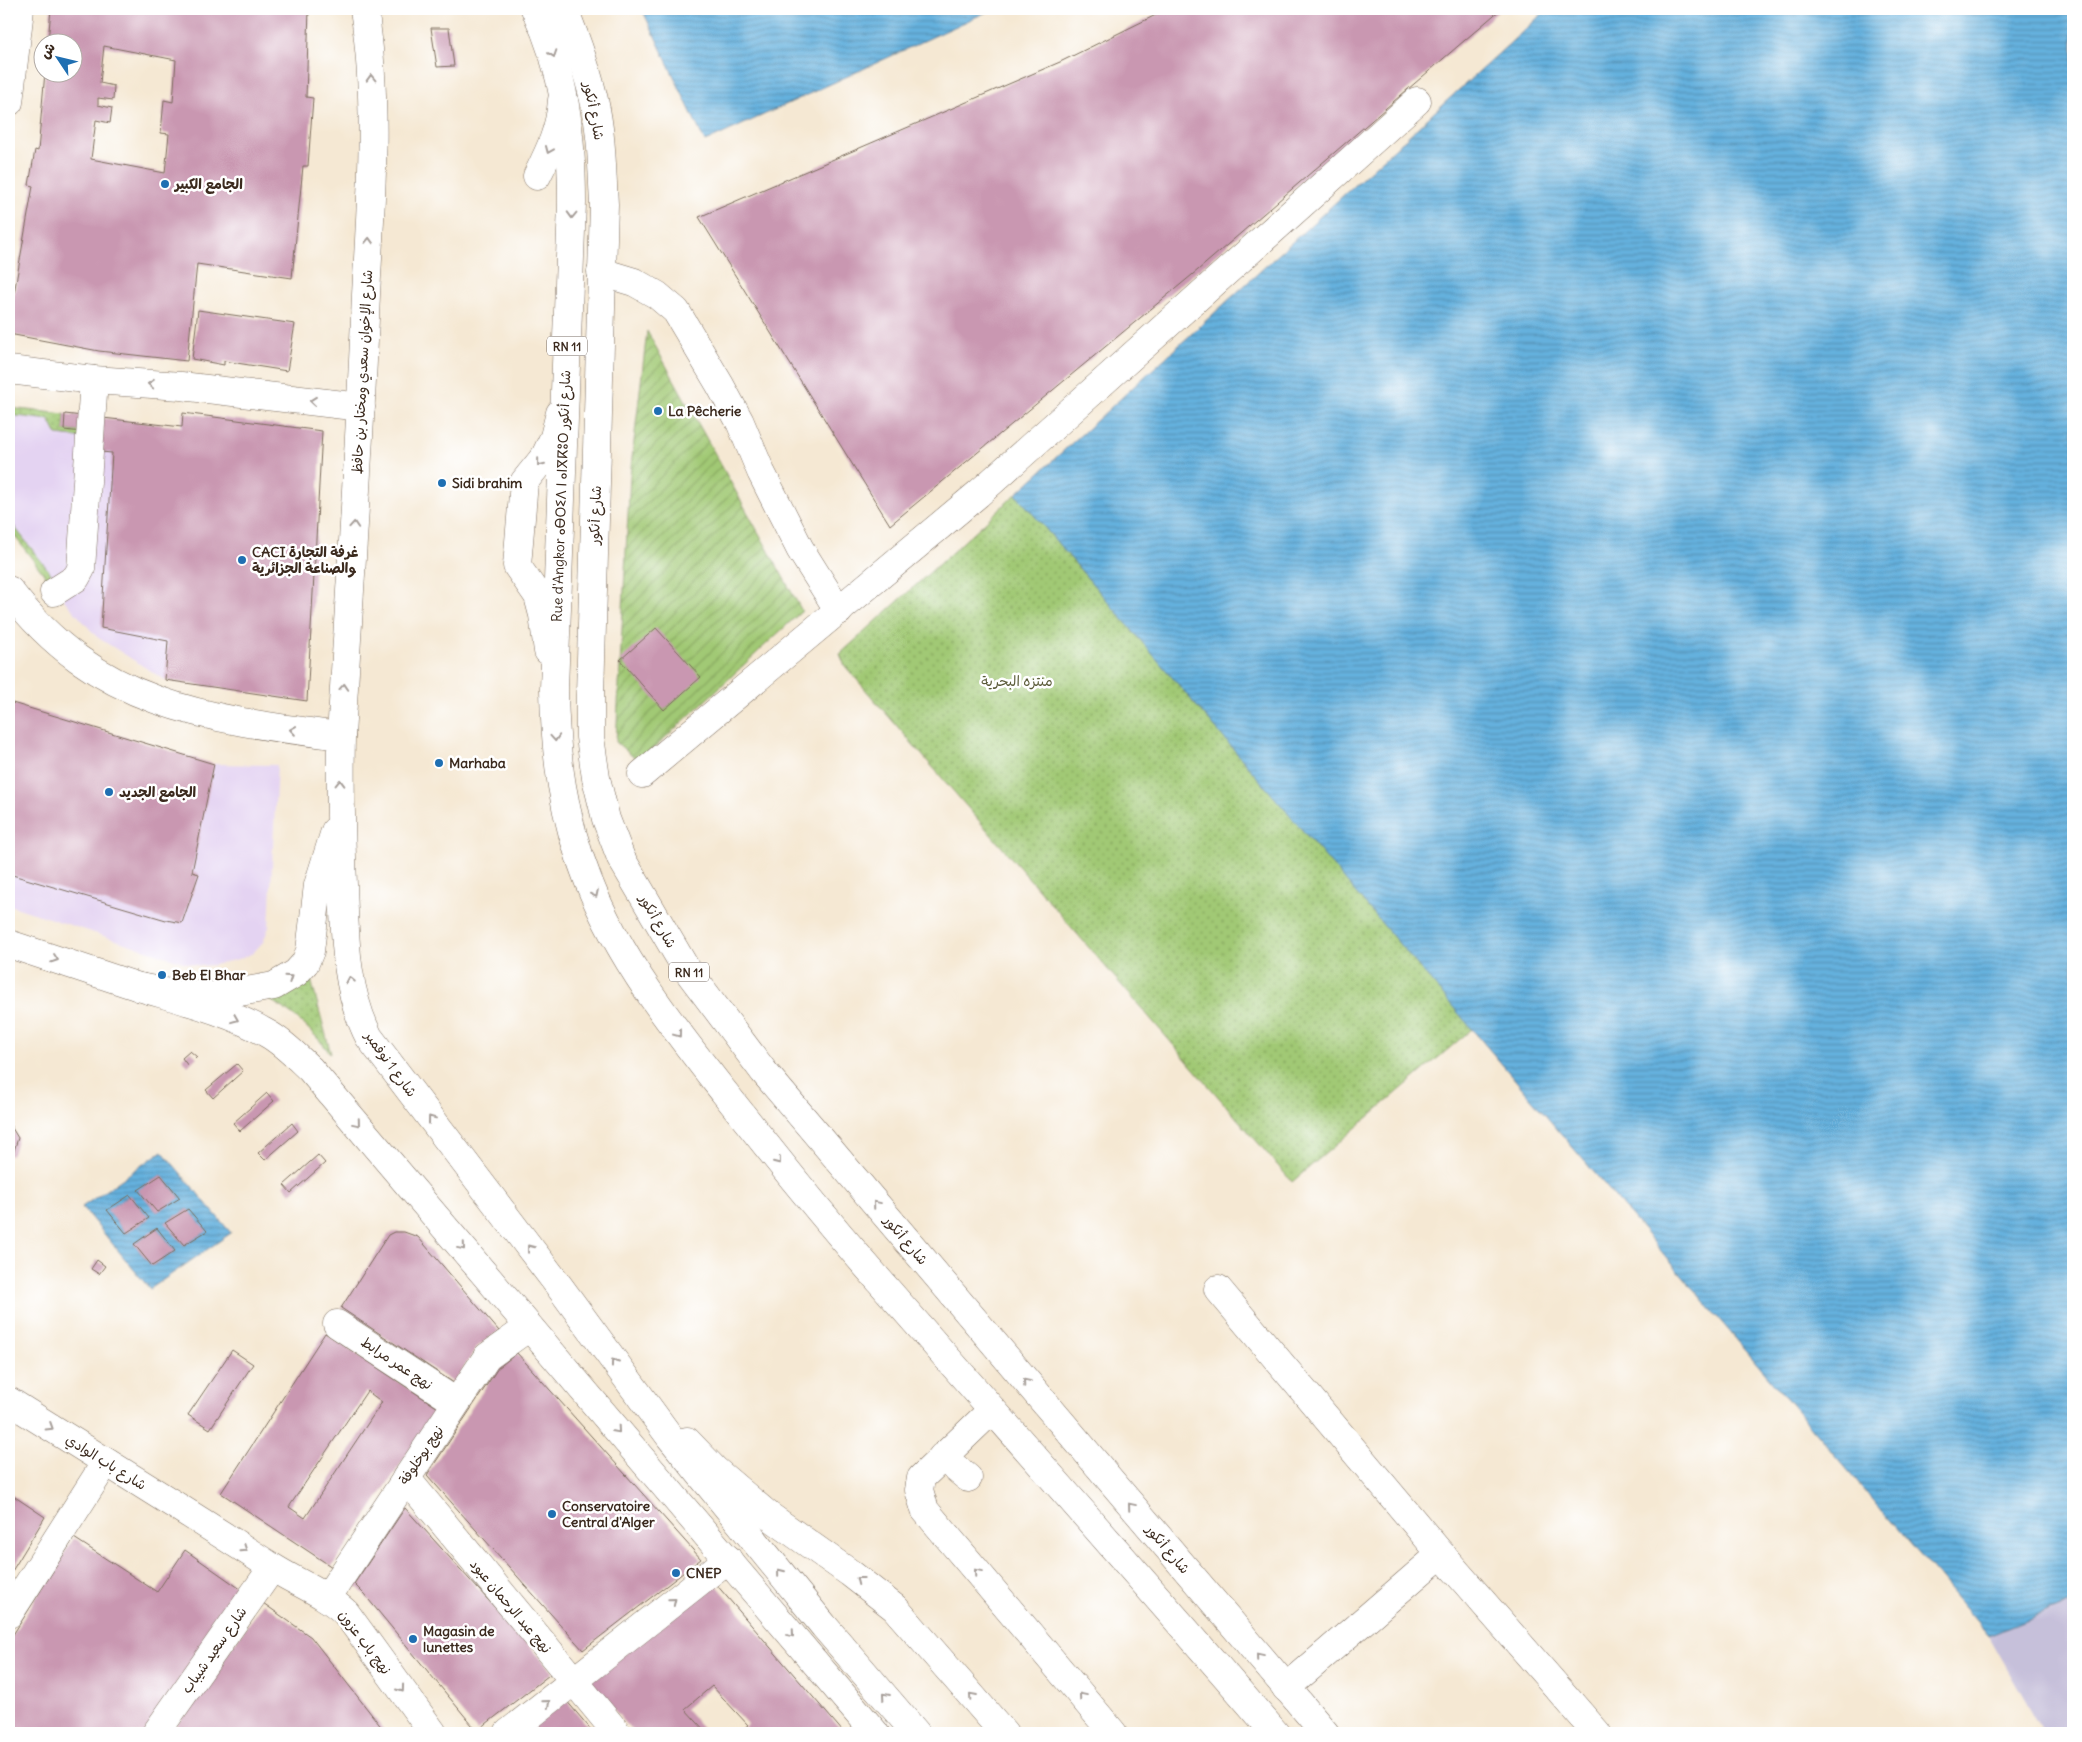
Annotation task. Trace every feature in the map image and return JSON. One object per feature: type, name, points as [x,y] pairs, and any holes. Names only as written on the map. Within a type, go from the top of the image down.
[{"type":"main road","points":[[9,102],[20,9]]},
{"type":"main road","name":"شارع الإخوان سعدي ومختار بن حافظ","points":[[341,736],[361,407],[373,137],[371,50],[364,9]]},
{"type":"main road","name":"Rue d'Angkor ⴰⴱⵔⵉⴷ ⵏ ⴰⵏⴳⴽⵓⵔ شارع أنكور","points":[[535,9],[554,57],[562,88],[572,154],[566,384],[554,689]]},
{"type":"main road","name":"شارع أنكور","points":[[564,9],[581,52],[595,102],[602,162],[604,204],[590,737],[598,786],[606,819],[621,858],[685,967],[764,1072],[1325,1733]]},
{"type":"main road","points":[[537,176],[550,149],[560,120],[562,88]]},
{"type":"main road","points":[[642,774],[978,494],[1418,101]]},
{"type":"main road","points":[[601,272],[634,282],[657,295],[676,311],[740,422],[800,550],[839,611]]},
{"type":"main road","points":[[9,370],[94,380],[181,386],[361,407]]},
{"type":"main road","points":[[54,592],[76,578],[80,569],[94,380]]},
{"type":"main road","points":[[554,689],[540,604],[533,587],[517,566],[524,482],[540,463],[550,447],[566,384]]},
{"type":"main road","points":[[9,590],[41,628],[84,665],[121,686],[159,701]]},
{"type":"main road","points":[[9,618],[55,657],[82,675],[102,684],[225,720],[341,736]]},
{"type":"main road","name":"RN 11","points":[[554,689],[554,738],[561,788],[572,836],[589,882],[622,949],[677,1034],[810,1201],[1275,1733]]},
{"type":"main road","name":"شارع 1 نوفمبر","points":[[341,736],[340,813],[348,968],[352,991],[364,1027],[384,1059],[559,1286],[633,1388]]},
{"type":"main road","points":[[139,987],[176,994],[218,996],[274,986],[296,973],[305,963],[310,951],[318,885],[340,813]]},
{"type":"main road","points":[[9,944],[253,1026],[280,1042],[310,1069],[876,1733]]},
{"type":"main road","points":[[1218,1289],[1441,1554],[1597,1733]]},
{"type":"main road","name":"نهج عمر مرابط","points":[[337,1324],[456,1402]]},
{"type":"main road","name":"نهج بوخلوفة","points":[[327,1598],[487,1357],[529,1326]]},
{"type":"main road","points":[[633,1388],[670,1437],[824,1626],[916,1733]]},
{"type":"main road","points":[[633,1388],[715,1470],[749,1500],[895,1608],[1004,1733]]},
{"type":"main road","name":"شارع باب الوادي","points":[[9,1401],[203,1522]]},
{"type":"main road","points":[[992,1410],[921,1478],[919,1490],[925,1510],[1113,1733]]},
{"type":"main road","points":[[942,1457],[968,1478]]},
{"type":"main road","points":[[9,1614],[106,1462]]},
{"type":"main road","name":"نهج عبد الرحمان عبود","points":[[406,1478],[617,1733]]},
{"type":"main road","name":"نهج باب عزون","points":[[203,1522],[272,1568],[327,1598],[346,1613],[433,1733]]},
{"type":"main road","points":[[1286,1688],[1441,1554]]},
{"type":"main road","points":[[508,1733],[728,1559]]},
{"type":"main road","name":"شارع سعيد شيباب","points":[[156,1733],[272,1568]]},
{"type":"shaded area","points":[[9,408],[181,427],[183,413],[322,431],[307,701],[165,680],[97,637],[64,600],[9,529]]},
{"type":"shaded area","points":[[214,764],[277,765],[269,927],[263,942],[253,953],[242,958],[214,965],[201,966],[186,963],[9,905],[9,874],[182,923],[199,875],[192,872]]},
{"type":"shaded area","points":[[2073,1602],[2073,1733],[2044,1733],[1989,1636]]},
{"type":"green space","points":[[647,331],[802,611],[639,762],[616,742],[630,475]]},
{"type":"green space","points":[[9,408],[65,414],[64,430],[82,432],[82,438],[57,435],[49,420],[9,415]]},
{"type":"green space","name":"منتزه البحرية","points":[[1016,494],[1472,1029],[1292,1182],[845,666],[840,654]]},
{"type":"green space","points":[[9,520],[53,576],[50,582],[9,529]]},
{"type":"green space","points":[[310,976],[331,1054],[301,1022],[265,997]]},
{"type":"water","points":[[642,9],[993,9],[705,142]]},
{"type":"water","points":[[1545,9],[2073,9],[2073,1602],[1989,1636],[1016,494],[1543,13]]},
{"type":"water","points":[[162,1151],[231,1233],[150,1289],[82,1207]],"holes":[[[161,1175],[180,1197],[157,1212],[139,1190]],[[130,1195],[149,1218],[126,1233],[108,1210]],[[188,1209],[206,1231],[184,1245],[166,1223]],[[157,1228],[175,1251],[152,1266],[134,1244]]]},
{"type":"building","name":"الجامع الكبير","points":[[51,9],[309,9],[306,97],[313,98],[308,166],[303,166],[292,278],[197,264],[187,361],[99,351],[9,334],[9,322],[33,186],[29,185],[35,150],[38,151],[44,82],[82,82],[82,32],[49,32]],"holes":[[[104,46],[176,60],[173,102],[164,100],[161,133],[169,134],[165,173],[91,159],[96,120],[110,123],[112,108],[98,105],[98,98],[113,100],[114,86],[100,83]]]},
{"type":"building","points":[[1168,9],[1501,9],[1198,270],[890,525],[699,217],[1060,62]]},
{"type":"building","points":[[431,28],[449,28],[454,66],[437,67]]},
{"type":"building","points":[[198,310],[295,324],[287,371],[224,361],[224,365],[192,359]]},
{"type":"building","name":"CACI غرفة التجارة والصناعة الجزائرية","points":[[183,413],[322,431],[307,701],[165,680],[168,641],[101,628],[112,453],[101,452],[103,418],[182,427]]},
{"type":"building","points":[[65,414],[82,416],[82,432],[64,430]]},
{"type":"building","points":[[656,628],[701,677],[664,710],[620,660]]},
{"type":"building","name":"الجامع الجديد","points":[[9,702],[214,764],[192,872],[199,874],[182,923],[9,874]]},
{"type":"building","points":[[190,1051],[197,1057],[188,1066],[182,1058]]},
{"type":"building","points":[[237,1064],[243,1071],[213,1098],[206,1090]]},
{"type":"building","points":[[267,1093],[274,1101],[240,1131],[233,1123]]},
{"type":"building","points":[[9,1123],[18,1138],[13,1154],[9,1156]]},
{"type":"building","points":[[292,1123],[298,1131],[265,1160],[258,1153]]},
{"type":"building","points":[[318,1155],[325,1163],[291,1193],[284,1185]]},
{"type":"building","points":[[161,1175],[180,1198],[157,1212],[138,1190]]},
{"type":"building","points":[[130,1195],[149,1218],[126,1233],[107,1210]]},
{"type":"building","points":[[188,1209],[207,1231],[184,1245],[165,1223]]},
{"type":"building","points":[[157,1228],[175,1251],[152,1266],[134,1244]]},
{"type":"building","points":[[394,1232],[404,1232],[418,1237],[499,1331],[477,1347],[454,1383],[341,1308],[388,1235]]},
{"type":"building","points":[[97,1260],[105,1266],[99,1274],[91,1269]]},
{"type":"building","points":[[325,1333],[438,1408],[332,1567],[221,1493]],"holes":[[[367,1391],[382,1402],[305,1518],[289,1507]]]},
{"type":"building","points":[[232,1350],[253,1364],[210,1429],[188,1415]]},
{"type":"building","points":[[517,1353],[701,1559],[583,1650],[427,1475],[498,1368]]},
{"type":"building","points":[[9,1493],[45,1517],[9,1576]]},
{"type":"building","points":[[405,1508],[553,1672],[477,1731],[354,1584]]},
{"type":"building","points":[[74,1538],[157,1592],[185,1550],[242,1590],[146,1733],[9,1733],[9,1641]]},
{"type":"building","points":[[715,1583],[844,1733],[738,1733],[748,1725],[712,1686],[685,1709],[707,1733],[634,1733],[589,1680]]},
{"type":"building","points":[[263,1603],[311,1637],[386,1733],[171,1733]]},
{"type":"building","points":[[565,1699],[594,1733],[522,1733]]},
{"type":"place","name":"الجامع الكبير","points":[[165,184]]},
{"type":"place","name":"La Pêcherie","points":[[658,411]]},
{"type":"place","name":"Sidi brahim","points":[[442,483]]},
{"type":"place","name":"CACI غرفة التجارة والصناعة الجزائرية","points":[[242,560]]},
{"type":"place","name":"Marhaba","points":[[439,763]]},
{"type":"place","name":"الجامع الجديد","points":[[109,792]]},
{"type":"place","name":"Beb El Bhar","points":[[162,975]]},
{"type":"place","name":"Conservatoire Central d'Alger","points":[[552,1514]]},
{"type":"place","name":"CNEP","points":[[676,1573]]},
{"type":"place","name":"Magasin de lunettes","points":[[413,1639]]}]
